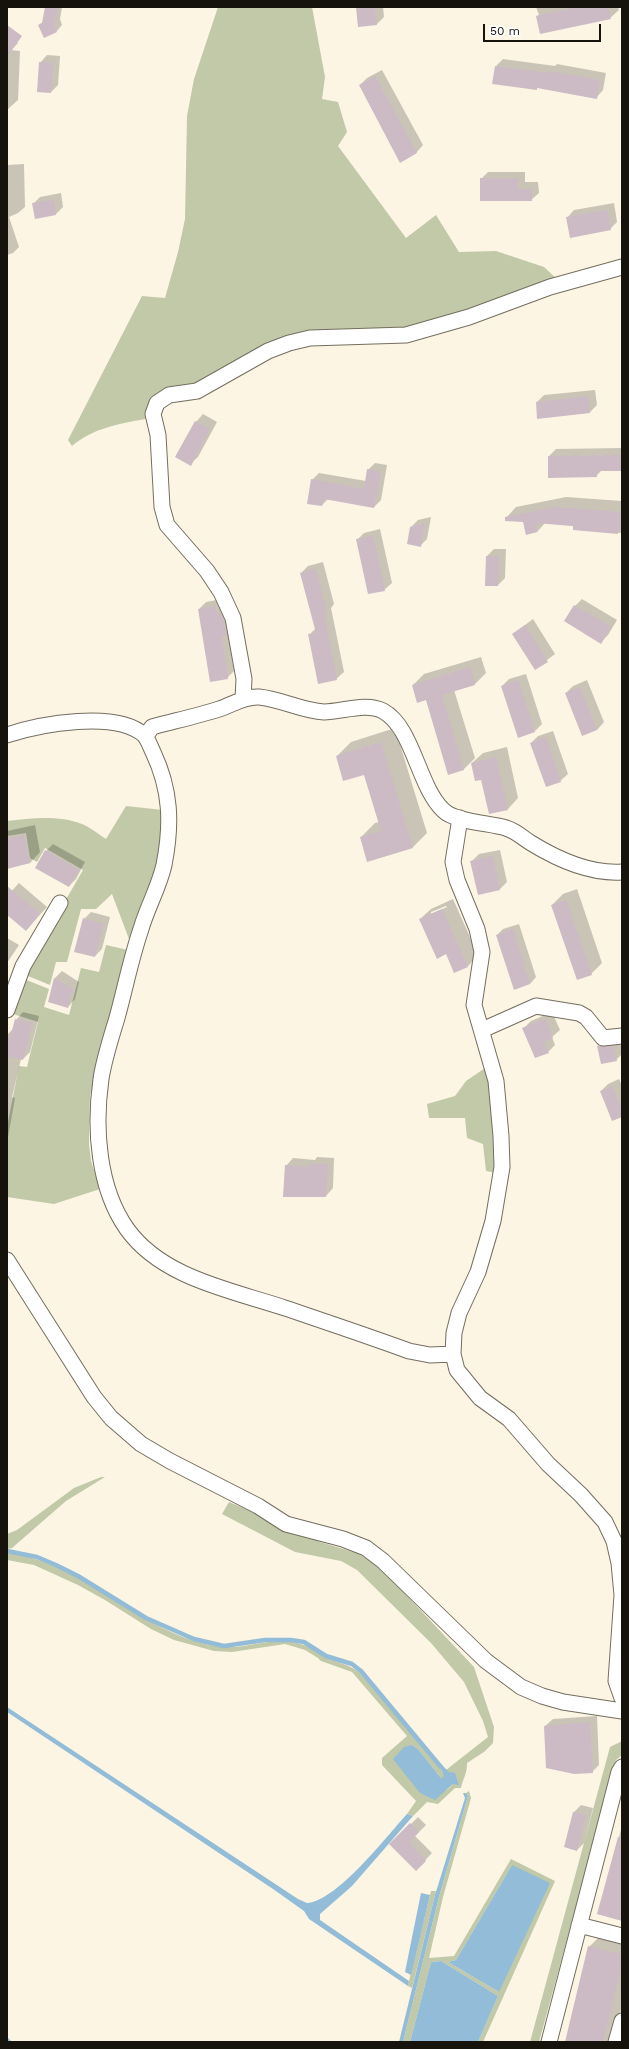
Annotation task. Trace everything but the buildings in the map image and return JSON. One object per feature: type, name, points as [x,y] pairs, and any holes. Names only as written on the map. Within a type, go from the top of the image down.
[{"type":"street","points":[[243,699],[244,679],[240,650],[230,612],[221,592],[207,571],[167,525],[162,507],[158,435],[153,414],[157,403],[169,395],[197,391],[268,351],[289,343],[310,338],[406,335],[470,317],[550,287],[622,267]]},
{"type":"street","points":[[146,736],[152,727],[219,709],[243,699],[258,697],[323,712],[375,708],[384,711],[401,728],[426,784],[442,810],[450,816],[506,828],[549,853],[594,870],[611,873],[622,872]]},
{"type":"street","points":[[7,735],[46,725],[71,721],[114,724],[133,728],[146,736],[164,781],[170,816],[164,867],[141,929],[101,1079],[99,1148],[108,1192],[117,1213],[140,1245],[157,1258],[200,1280],[409,1351],[430,1355],[453,1354]]},
{"type":"street","points":[[460,818],[453,862],[457,880],[477,929],[482,952],[474,1005],[496,1081],[502,1167],[493,1221],[478,1272],[459,1312],[454,1333],[453,1354],[457,1370],[467,1384],[480,1398],[510,1419],[548,1464],[581,1495],[605,1522],[618,1540],[622,1595],[616,1681],[622,1698]]},
{"type":"street","points":[[7,1010],[23,966],[60,903]]},
{"type":"street","points":[[482,1030],[536,1006],[579,1013],[586,1017],[603,1038],[622,1036]]},
{"type":"street","points":[[7,1260],[94,1397],[111,1418],[141,1444],[170,1461],[258,1506],[286,1524],[344,1539],[366,1548],[383,1561],[486,1661],[521,1687],[542,1696],[563,1702],[622,1710]]},
{"type":"street","points":[[549,2042],[619,1772],[622,1767]]},
{"type":"street","points":[[579,1925],[622,1936]]},
{"type":"street","points":[[616,2042],[622,2021]]},
{"type":"green space","points":[[218,7],[312,7],[325,77],[322,99],[338,102],[347,132],[338,146],[406,238],[436,215],[459,252],[496,251],[544,267],[557,279],[402,333],[308,335],[150,411],[145,419],[116,425],[97,431],[72,446],[68,440],[142,296],[165,298],[178,252],[185,219],[187,116],[194,79]]},
{"type":"green space","points":[[126,806],[163,810],[161,845],[153,875],[129,939],[112,894],[96,909],[81,909],[67,962],[56,962],[50,985],[23,974],[83,870],[45,848],[37,862],[30,858],[26,833],[7,836],[7,821],[35,818],[64,819],[85,825],[106,839]]},
{"type":"green space","points":[[106,945],[128,950],[90,1095],[89,1144],[91,1161],[100,1189],[54,1204],[7,1197],[7,1127],[19,1066],[27,1067],[38,1022],[10,1013],[24,979],[49,989],[44,1007],[69,1015],[81,968],[99,972]]},
{"type":"green space","points":[[488,1066],[497,1173],[486,1171],[483,1144],[467,1138],[465,1118],[429,1118],[427,1104],[455,1096],[466,1081]]},
{"type":"green space","points":[[101,1477],[105,1477],[66,1501],[12,1548],[7,1549],[7,1534],[17,1530],[74,1488]]},
{"type":"green space","points":[[229,1502],[253,1512],[292,1534],[312,1538],[320,1542],[357,1553],[379,1566],[474,1667],[494,1727],[493,1743],[484,1752],[467,1763],[466,1774],[461,1788],[455,1788],[438,1804],[427,1802],[413,1816],[407,1814],[416,1801],[382,1765],[382,1758],[407,1736],[352,1672],[321,1661],[305,1650],[285,1644],[232,1652],[214,1651],[174,1640],[151,1629],[78,1585],[34,1565],[7,1560],[7,1553],[32,1558],[56,1567],[168,1631],[192,1640],[213,1646],[225,1647],[278,1641],[293,1642],[309,1647],[326,1658],[351,1667],[359,1672],[441,1767],[445,1778],[441,1778],[418,1749],[412,1745],[420,1793],[434,1795],[446,1790],[453,1784],[458,1784],[446,1770],[488,1737],[483,1721],[464,1682],[431,1643],[357,1570],[341,1561],[295,1552],[222,1514]]},
{"type":"green space","points":[[622,1741],[622,1755],[616,1760],[539,2042],[530,2042],[610,1747]]},
{"type":"green space","points":[[469,1791],[471,1798],[443,1897],[429,1958],[454,1956],[511,1859],[555,1881],[483,2042],[478,2042],[498,1996],[441,1961],[431,1962],[410,2042],[403,2042],[439,1897],[468,1796],[466,1793]],"holes":[[[512,1865],[499,1992],[448,1962],[456,1960]]]},
{"type":"green space","points":[[431,1891],[436,1891],[412,1988],[408,1986]]},
{"type":"water","points":[[7,1707],[298,1899],[307,1903],[319,1900],[346,1880],[374,1852],[407,1814],[413,1816],[352,1886],[320,1914],[320,1920],[409,1981],[408,1986],[309,1919],[304,1911],[273,1889],[7,1712]]},
{"type":"water","points":[[412,1745],[418,1749],[441,1778],[444,1777],[441,1767],[443,1766],[449,1772],[455,1773],[459,1785],[453,1784],[435,1800],[420,1793],[393,1759],[404,1747]]},
{"type":"water","points":[[463,1793],[466,1793],[468,1796],[439,1897],[403,2042],[399,2042],[435,1895],[465,1798]]},
{"type":"water","points":[[512,1865],[550,1883],[499,1992],[448,1962],[456,1960]]},
{"type":"water","points":[[421,1893],[430,1895],[411,1975],[405,1972]]},
{"type":"water","points":[[441,1961],[498,1996],[478,2042],[410,2042],[431,1962]]},
{"type":"waterway","points":[[7,1551],[37,1557],[56,1565],[78,1576],[146,1618],[194,1639],[224,1646],[265,1640],[291,1640],[304,1642],[326,1656],[352,1664],[361,1671],[441,1767]]}]
